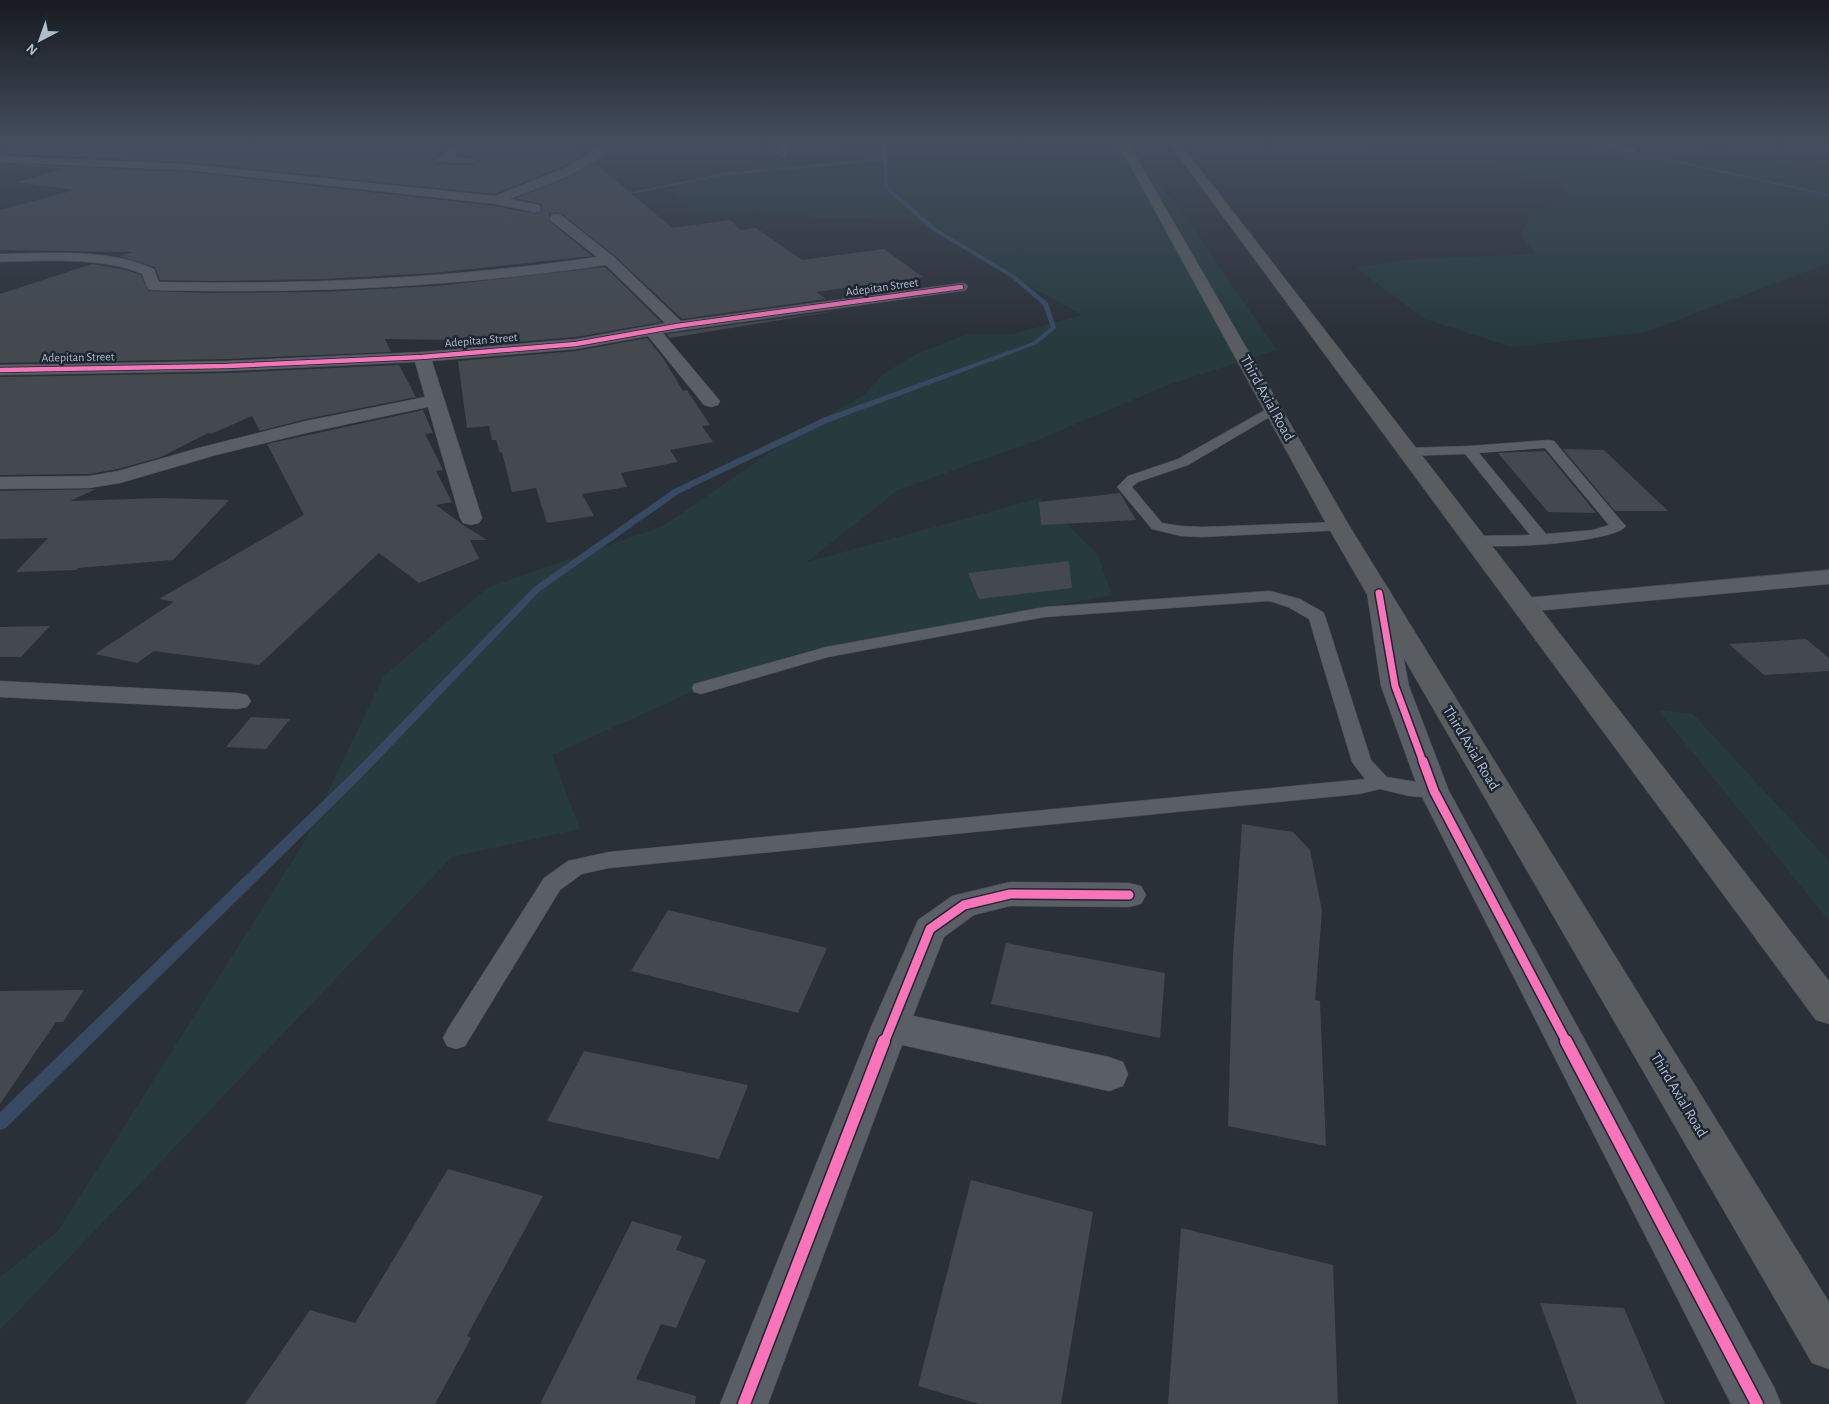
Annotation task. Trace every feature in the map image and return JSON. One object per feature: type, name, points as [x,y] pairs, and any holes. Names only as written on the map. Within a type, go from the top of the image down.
[{"type":"highway","name":"Third Axial Road","points":[[1160,209],[1339,527],[1829,1346]]},
{"type":"highway","points":[[1223,209],[1406,452],[1477,541],[1829,1009]]},
{"type":"street","points":[[556,218],[609,260],[677,326]]},
{"type":"street","points":[[0,258],[56,259],[129,264],[150,272],[153,286],[189,288],[308,287],[431,282],[499,276],[609,260]]},
{"type":"street","name":"Adepitan Street","points":[[0,370],[227,366],[422,357],[576,344],[677,326],[960,287]]},
{"type":"street","points":[[652,331],[711,401]]},
{"type":"street","points":[[422,357],[471,518]]},
{"type":"street","points":[[0,483],[89,482],[120,477],[208,451],[306,427],[434,400]]},
{"type":"street","points":[[1524,605],[1829,577]]},
{"type":"street","points":[[1379,593],[1395,686],[1434,791],[1757,1404]]},
{"type":"street","points":[[0,689],[237,700]]},
{"type":"street","points":[[744,1404],[890,1027],[930,929],[964,905],[1010,894],[1129,895]]},
{"type":"street","points":[[890,1027],[1109,1074]]},
{"type":"lane","points":[[1274,409],[1183,462],[1133,479],[1124,487],[1157,526],[1181,531],[1202,532],[1339,527]]},
{"type":"lane","points":[[1406,452],[1469,450],[1549,444],[1618,526],[1613,531],[1590,535],[1477,541]]},
{"type":"lane","points":[[1469,450],[1541,538]]},
{"type":"lane","points":[[701,688],[826,652],[1045,612],[1270,596],[1294,603],[1317,616],[1362,762],[1380,782]]},
{"type":"lane","points":[[456,1038],[552,884],[576,867],[609,860],[1339,788],[1380,782],[1409,790],[1434,791]]},
{"type":"green space","points":[[695,209],[1179,209],[1277,350],[1168,385],[1038,440],[898,490],[807,562],[1040,498],[1097,553],[1112,595],[802,652],[714,682],[552,755],[580,829],[452,857],[0,1330],[0,1277],[58,1231],[303,844],[383,677],[487,588],[663,526],[807,427],[864,395],[883,374],[920,352],[968,334],[1013,334],[1082,315],[906,217],[828,218],[757,212],[708,216]]},
{"type":"green space","points":[[1544,209],[1829,209],[1829,263],[1643,333],[1511,347],[1425,319],[1356,268],[1399,260],[1535,254],[1521,234],[1530,216]]},
{"type":"green space","points":[[1658,710],[1693,714],[1829,861],[1829,921]]},
{"type":"building","points":[[6,209],[508,209],[535,214],[543,209],[649,209],[672,228],[730,220],[741,230],[756,228],[802,260],[884,249],[923,277],[816,292],[826,299],[682,319],[615,256],[562,214],[556,212],[549,214],[550,222],[592,256],[433,273],[324,279],[214,281],[160,280],[155,267],[119,256],[132,252],[0,250],[0,210]]},
{"type":"building","points":[[92,264],[126,270],[141,275],[148,291],[210,293],[323,292],[437,286],[605,267],[661,322],[576,337],[457,347],[456,340],[385,339],[391,352],[227,359],[0,363],[0,294]]},
{"type":"building","points":[[841,310],[670,338],[667,334]]},
{"type":"building","points":[[647,338],[663,358],[683,391],[687,390],[710,425],[702,426],[713,442],[670,450],[678,462],[621,473],[627,487],[582,494],[594,516],[547,523],[536,488],[512,492],[502,452],[500,453],[496,440],[492,440],[489,426],[467,428],[458,361],[576,351]]},
{"type":"building","points":[[399,365],[416,397],[306,419],[260,431],[252,416],[211,434],[208,433],[161,457],[118,469],[89,474],[0,475],[0,377],[227,373]]},
{"type":"building","points":[[423,410],[433,433],[425,434],[443,470],[436,471],[452,502],[436,505],[487,540],[470,540],[479,559],[419,583],[379,553],[259,665],[154,651],[137,663],[95,654],[174,602],[159,599],[304,515],[267,444]]},
{"type":"building","points":[[1563,449],[1604,450],[1668,511],[1615,511]]},
{"type":"building","points":[[1545,451],[1596,513],[1548,512],[1498,453]]},
{"type":"building","points":[[96,489],[70,501],[161,498],[229,500],[173,560],[78,568],[76,570],[16,572],[48,538],[0,539],[0,491]]},
{"type":"building","points":[[1120,493],[1136,520],[1041,525],[1039,502]]},
{"type":"building","points":[[1069,561],[1072,588],[979,599],[968,573]]},
{"type":"building","points":[[50,626],[21,657],[0,657],[0,627]]},
{"type":"building","points":[[1806,639],[1829,658],[1829,671],[1764,675],[1729,644]]},
{"type":"building","points":[[251,717],[290,719],[266,749],[226,747]]},
{"type":"building","points":[[1242,824],[1293,832],[1310,850],[1322,911],[1315,1000],[1320,1001],[1326,1146],[1228,1126],[1233,955]]},
{"type":"building","points":[[668,910],[827,948],[798,1013],[631,971]]},
{"type":"building","points":[[1006,943],[1165,973],[1160,1038],[991,1004]]},
{"type":"building","points":[[84,990],[63,1022],[56,1022],[0,1104],[0,991]]},
{"type":"building","points":[[584,1051],[748,1085],[719,1159],[547,1121]]},
{"type":"building","points":[[448,1169],[543,1196],[467,1336],[471,1338],[435,1404],[245,1404],[310,1310],[355,1323]]},
{"type":"building","points":[[971,1180],[1093,1212],[1061,1404],[979,1404],[918,1386]]},
{"type":"building","points":[[632,1221],[682,1236],[676,1250],[706,1260],[676,1328],[661,1324],[636,1379],[696,1396],[695,1404],[540,1404]]},
{"type":"building","points":[[1181,1228],[1333,1265],[1338,1404],[1168,1404]]},
{"type":"building","points":[[1540,1303],[1624,1308],[1665,1404],[1577,1404]]},
{"type":"waterway","points":[[515,215],[553,209]]},
{"type":"waterway","points":[[0,1123],[358,774],[537,589],[677,491],[826,420],[1035,343],[1054,327],[1046,304],[1014,277],[934,229],[911,209]]},
{"type":"cycle path","points":[[0,370],[227,366],[422,357],[576,344],[677,326],[961,287]]},
{"type":"cycle path","points":[[1379,593],[1395,686],[1434,791],[1757,1404]]},
{"type":"cycle path","points":[[744,1404],[890,1027],[930,929],[964,905],[1010,894],[1129,895]]}]
